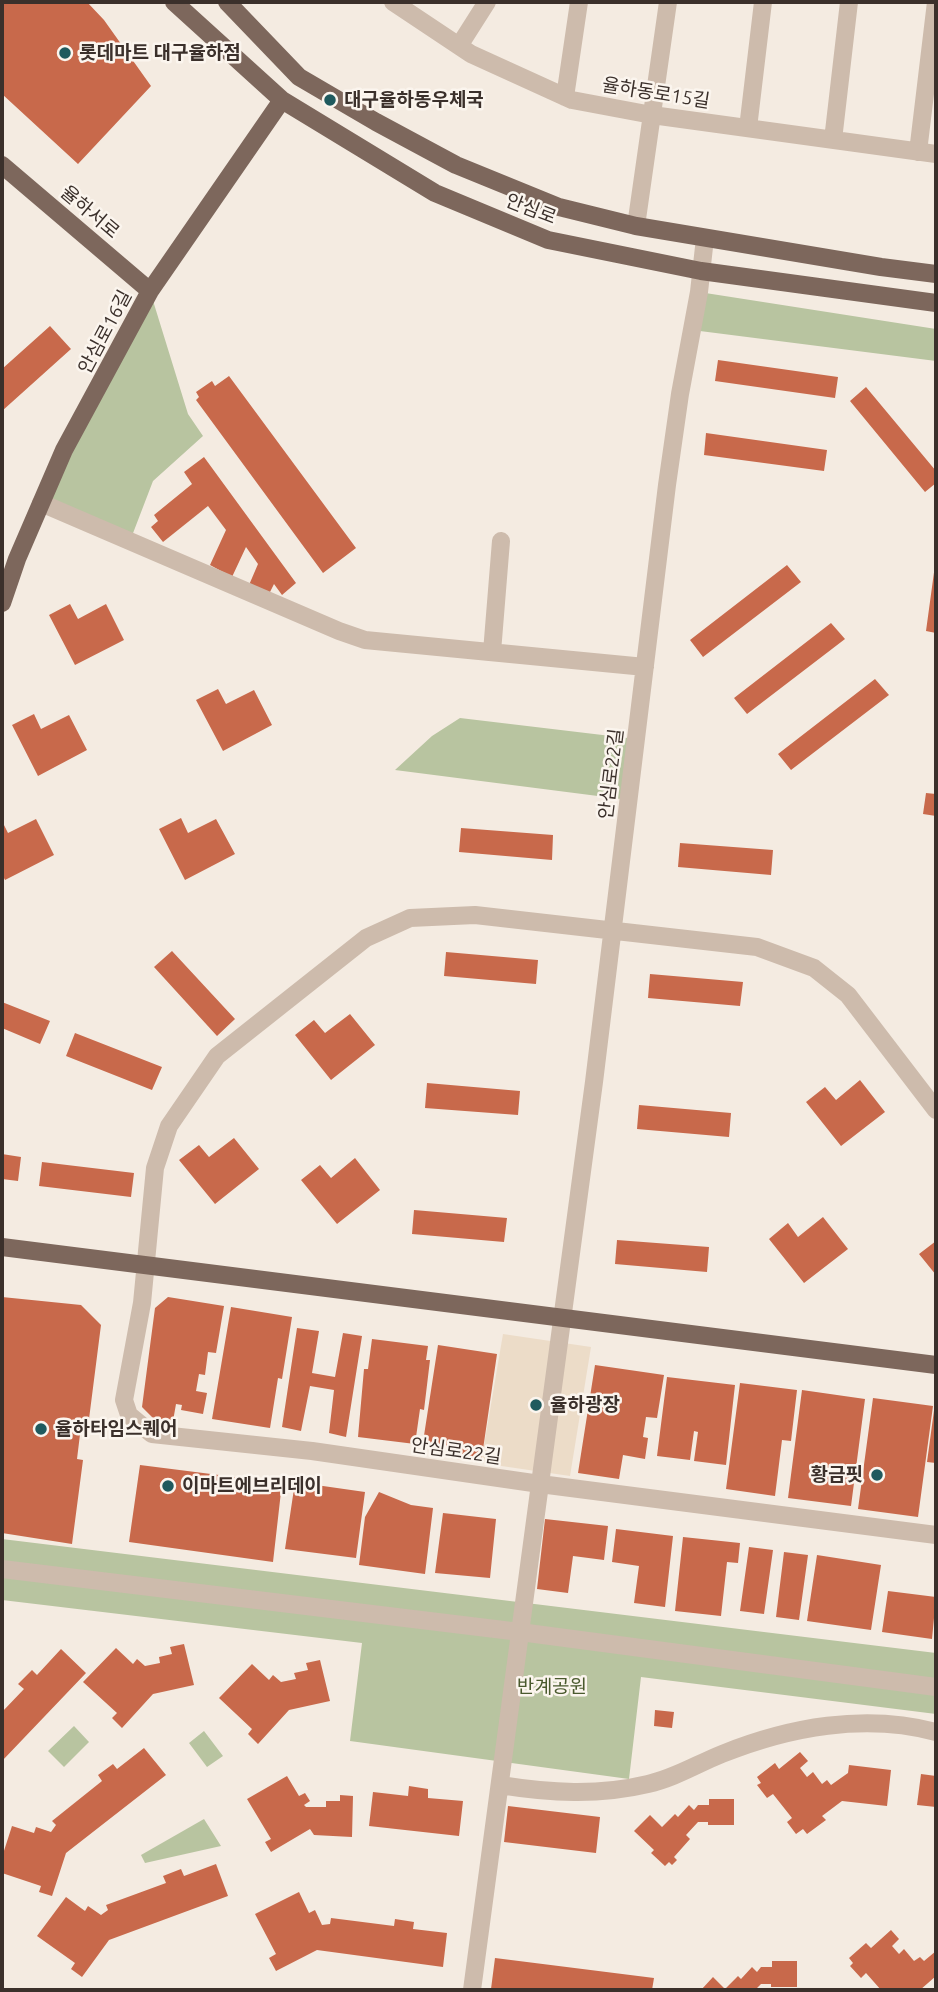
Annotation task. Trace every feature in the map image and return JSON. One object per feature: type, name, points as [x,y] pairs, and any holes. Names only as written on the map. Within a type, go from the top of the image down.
[{"type":"main road","name":"안심로","points":[[174,2],[282,100],[435,193],[548,240],[701,271],[936,303]]},
{"type":"main road","name":"안심로","points":[[227,2],[299,77],[456,165],[559,207],[636,226],[936,274]]},
{"type":"main road","name":"안심로16길","points":[[2,603],[17,559],[64,450],[150,291],[282,100]]},
{"type":"main road","name":"율하서로","points":[[2,165],[150,291]]},
{"type":"main road","points":[[2,1247],[936,1365]]},
{"type":"street","name":"율하동로15길","points":[[393,2],[471,54],[565,97],[652,115],[927,153]]},
{"type":"street","points":[[459,46],[486,2]]},
{"type":"street","points":[[565,97],[579,2]]},
{"type":"street","points":[[636,226],[668,2]]},
{"type":"street","points":[[748,128],[763,2]]},
{"type":"street","points":[[833,140],[849,2]]},
{"type":"street","points":[[927,153],[936,2]]},
{"type":"street","name":"안심로22길","points":[[472,1990],[613,931],[667,485],[699,292],[705,238]]},
{"type":"street","points":[[41,503],[365,640],[645,667]]},
{"type":"street","points":[[492,652],[501,541]]},
{"type":"street","name":"안심로22길","points":[[936,1110],[848,995],[814,968],[757,947],[475,915],[410,918],[366,938],[217,1056],[169,1126],[155,1168],[146,1264],[124,1400],[129,1415],[152,1434],[312,1451],[540,1484],[936,1535]]},
{"type":"street","points":[[2,1569],[520,1632],[936,1687]]},
{"type":"street","points":[[500,1784],[551,1792],[589,1793],[618,1790],[663,1780],[768,1738],[817,1727],[882,1723],[936,1732]]},
{"type":"green space","points":[[150,291],[188,414],[203,436],[153,481],[130,541],[41,503]]},
{"type":"green space","points":[[699,292],[936,329],[936,361],[692,330]]},
{"type":"green space","points":[[460,718],[636,739],[629,800],[395,770],[432,736]]},
{"type":"green space","name":"반계공원","points":[[2,1539],[936,1653],[936,1714],[641,1677],[629,1779],[350,1741],[362,1643],[2,1600]]},
{"type":"green space","points":[[74,1726],[89,1742],[64,1767],[48,1751]]},
{"type":"green space","points":[[204,1731],[223,1756],[207,1767],[189,1743]]},
{"type":"green space","points":[[204,1819],[221,1846],[145,1863],[141,1855]]},
{"type":"shaded area","name":"율하광장","points":[[503,1334],[591,1347],[570,1476],[481,1463]]},
{"type":"building","name":"롯데마트 대구율하점","points":[[2,2],[87,2],[104,20],[151,86],[78,164],[2,94]]},
{"type":"building","points":[[50,326],[71,349],[2,411],[2,369]]},
{"type":"building","points":[[718,360],[838,377],[835,398],[715,381]]},
{"type":"building","points":[[229,376],[356,548],[323,573],[196,400],[199,397],[196,392],[212,381],[215,386]]},
{"type":"building","points":[[866,387],[936,471],[936,483],[925,492],[850,401]]},
{"type":"building","points":[[706,433],[827,450],[824,471],[704,455]]},
{"type":"building","points":[[204,457],[296,583],[282,595],[274,584],[269,594],[249,585],[258,564],[246,547],[232,577],[210,565],[226,530],[208,506],[163,542],[151,527],[158,521],[154,515],[192,484],[184,472]]},
{"type":"building","points":[[787,565],[801,582],[703,657],[690,640]]},
{"type":"building","points":[[936,565],[936,633],[926,631]]},
{"type":"building","points":[[70,604],[78,619],[106,604],[124,640],[75,665],[49,615]]},
{"type":"building","points":[[831,623],[845,639],[747,714],[734,698]]},
{"type":"building","points":[[875,679],[889,695],[791,770],[778,754]]},
{"type":"building","points":[[218,689],[226,704],[254,690],[272,725],[223,751],[196,700]]},
{"type":"building","points":[[34,714],[41,729],[69,715],[87,750],[38,776],[12,725]]},
{"type":"building","points":[[926,793],[936,794],[936,816],[923,814]]},
{"type":"building","points":[[181,818],[188,833],[216,819],[235,854],[185,880],[159,829]]},
{"type":"building","points":[[36,819],[54,855],[5,880],[2,874],[2,821],[8,833]]},
{"type":"building","points":[[461,828],[553,835],[552,860],[459,852]]},
{"type":"building","points":[[680,843],[773,850],[771,875],[678,867]]},
{"type":"building","points":[[172,951],[235,1019],[217,1036],[154,967]]},
{"type":"building","points":[[446,952],[538,960],[536,984],[444,976]]},
{"type":"building","points":[[650,974],[743,982],[740,1006],[648,998]]},
{"type":"building","points":[[2,1002],[50,1021],[40,1044],[2,1028]]},
{"type":"building","points":[[350,1014],[375,1045],[331,1080],[295,1035],[314,1020],[325,1033]]},
{"type":"building","points":[[75,1033],[162,1067],[152,1090],[66,1056]]},
{"type":"building","points":[[860,1080],[885,1112],[841,1146],[806,1102],[825,1087],[836,1100]]},
{"type":"building","points":[[427,1083],[520,1091],[518,1115],[425,1108]]},
{"type":"building","points":[[639,1105],[731,1113],[729,1137],[637,1129]]},
{"type":"building","points":[[234,1138],[259,1169],[215,1204],[179,1160],[199,1145],[209,1157]]},
{"type":"building","points":[[2,1154],[21,1157],[18,1181],[2,1179]]},
{"type":"building","points":[[355,1158],[380,1190],[337,1224],[301,1180],[320,1165],[331,1178]]},
{"type":"building","points":[[42,1162],[134,1173],[131,1197],[39,1186]]},
{"type":"building","points":[[414,1210],[507,1218],[504,1242],[412,1234]]},
{"type":"building","points":[[823,1217],[848,1249],[804,1283],[769,1239],[788,1223],[798,1237]]},
{"type":"building","points":[[617,1240],[709,1247],[707,1272],[615,1264]]},
{"type":"building","points":[[936,1241],[936,1275],[919,1254]]},
{"type":"building","name":"율하타임스퀘어","points":[[2,1297],[81,1305],[101,1325],[89,1419],[82,1418],[77,1459],[83,1460],[72,1544],[2,1533]]},
{"type":"building","points":[[168,1297],[224,1306],[216,1353],[208,1352],[205,1375],[199,1374],[196,1391],[207,1393],[203,1414],[181,1410],[182,1405],[176,1404],[173,1421],[153,1418],[142,1407],[155,1308]]},
{"type":"building","points":[[231,1307],[292,1317],[282,1379],[278,1378],[270,1428],[212,1419]]},
{"type":"building","points":[[297,1328],[319,1331],[312,1373],[335,1377],[343,1333],[362,1336],[346,1437],[329,1433],[334,1390],[310,1386],[301,1431],[282,1427]]},
{"type":"building","points":[[372,1339],[428,1346],[426,1360],[430,1360],[424,1410],[420,1409],[415,1444],[358,1437],[364,1369],[368,1369]]},
{"type":"building","points":[[438,1345],[497,1354],[481,1463],[444,1457],[448,1446],[423,1442]]},
{"type":"building","points":[[595,1365],[664,1375],[657,1418],[646,1417],[643,1437],[648,1438],[645,1459],[623,1455],[619,1479],[578,1473]]},
{"type":"building","points":[[667,1377],[735,1385],[726,1465],[694,1461],[698,1432],[694,1431],[690,1460],[657,1456]]},
{"type":"building","points":[[740,1383],[797,1390],[791,1441],[782,1440],[775,1496],[726,1489]]},
{"type":"building","points":[[802,1390],[865,1399],[851,1506],[788,1498]]},
{"type":"building","points":[[873,1398],[933,1406],[918,1517],[858,1509]]},
{"type":"building","points":[[936,1404],[936,1463],[927,1462]]},
{"type":"building","points":[[140,1465],[282,1483],[273,1562],[129,1542]]},
{"type":"building","points":[[295,1482],[365,1492],[356,1558],[285,1549]]},
{"type":"building","points":[[379,1492],[411,1505],[433,1508],[425,1574],[359,1565],[365,1517]]},
{"type":"building","points":[[443,1513],[496,1519],[490,1578],[435,1573]]},
{"type":"building","points":[[545,1519],[608,1526],[604,1560],[573,1556],[568,1593],[537,1589]]},
{"type":"building","points":[[616,1529],[673,1536],[665,1607],[634,1603],[639,1566],[612,1562]]},
{"type":"building","points":[[683,1537],[740,1543],[738,1563],[727,1562],[721,1616],[675,1611]]},
{"type":"building","points":[[749,1547],[773,1550],[764,1614],[740,1611]]},
{"type":"building","points":[[784,1552],[808,1555],[799,1620],[776,1617]]},
{"type":"building","points":[[817,1555],[881,1565],[871,1630],[807,1621]]},
{"type":"building","points":[[888,1591],[936,1597],[932,1639],[882,1632]]},
{"type":"building","points":[[184,1644],[194,1685],[153,1694],[122,1728],[112,1718],[117,1713],[83,1682],[116,1648],[133,1664],[137,1659],[145,1666],[160,1663],[159,1657],[172,1654],[170,1647]]},
{"type":"building","points":[[61,1649],[86,1673],[2,1761],[2,1712],[24,1689],[18,1684],[32,1670],[37,1675]]},
{"type":"building","points":[[320,1660],[330,1701],[289,1710],[258,1744],[248,1734],[252,1729],[219,1698],[252,1664],[269,1680],[273,1675],[281,1682],[296,1679],[294,1673],[308,1670],[306,1663]]},
{"type":"building","points":[[655,1710],[674,1712],[672,1728],[654,1726]]},
{"type":"building","points":[[144,1748],[166,1775],[66,1853],[52,1896],[39,1892],[41,1886],[2,1873],[2,1857],[12,1826],[34,1833],[36,1827],[51,1832],[56,1825],[52,1821],[102,1781],[98,1775],[113,1764],[117,1769]]},
{"type":"building","points":[[800,1752],[808,1761],[800,1768],[807,1777],[813,1772],[822,1784],[827,1780],[831,1785],[848,1773],[849,1765],[891,1770],[887,1806],[842,1801],[822,1816],[826,1820],[807,1834],[803,1829],[796,1834],[787,1822],[792,1818],[773,1794],[767,1798],[757,1785],[761,1783],[757,1777],[775,1763],[779,1769]]},
{"type":"building","points":[[921,1774],[936,1776],[936,1807],[917,1805]]},
{"type":"building","points":[[287,1776],[299,1796],[305,1793],[310,1801],[304,1805],[306,1807],[326,1807],[326,1801],[340,1801],[340,1795],[353,1796],[352,1837],[314,1835],[310,1829],[271,1852],[265,1842],[271,1839],[247,1799]]},
{"type":"building","points":[[409,1786],[428,1789],[428,1798],[463,1801],[459,1836],[369,1826],[373,1792],[408,1796]]},
{"type":"building","points":[[709,1799],[734,1799],[734,1825],[708,1825],[708,1822],[698,1822],[686,1835],[690,1839],[674,1857],[677,1860],[672,1865],[669,1862],[665,1866],[651,1853],[654,1850],[634,1831],[650,1815],[662,1827],[675,1814],[678,1817],[689,1805],[694,1810],[698,1805],[709,1805]]},
{"type":"building","points":[[508,1806],[600,1817],[596,1853],[504,1842]]},
{"type":"building","points":[[216,1864],[228,1896],[109,1940],[82,1977],[71,1969],[75,1963],[37,1936],[66,1897],[85,1911],[88,1906],[101,1915],[108,1910],[106,1905],[166,1883],[163,1876],[181,1869],[184,1876]]},
{"type":"building","points":[[299,1892],[309,1913],[315,1910],[322,1925],[330,1924],[331,1918],[394,1926],[395,1919],[414,1922],[413,1929],[447,1933],[443,1967],[317,1950],[276,1971],[269,1958],[276,1954],[255,1914]]},
{"type":"building","points":[[891,1930],[899,1939],[892,1946],[899,1954],[904,1949],[914,1961],[920,1957],[924,1961],[936,1951],[936,1976],[920,1990],[881,1990],[866,1973],[861,1978],[850,1966],[853,1963],[849,1958],[866,1943],[871,1948]]},
{"type":"building","points":[[495,1958],[654,1978],[652,1990],[491,1989]]},
{"type":"building","points":[[772,1961],[797,1961],[797,1987],[771,1987],[771,1984],[761,1984],[755,1990],[701,1990],[713,1977],[725,1989],[738,1976],[741,1979],[752,1967],[757,1972],[761,1967],[772,1967]]},
{"type":"place","name":"롯데마트 대구율하점","points":[[65,53]]},
{"type":"place","name":"대구율하동우체국","points":[[330,100]]},
{"type":"place","name":"율하광장","points":[[536,1405]]},
{"type":"place","name":"율하타임스퀘어","points":[[41,1429]]},
{"type":"place","name":"황금핏","points":[[877,1475]]},
{"type":"place","name":"이마트에브리데이","points":[[168,1486]]}]
